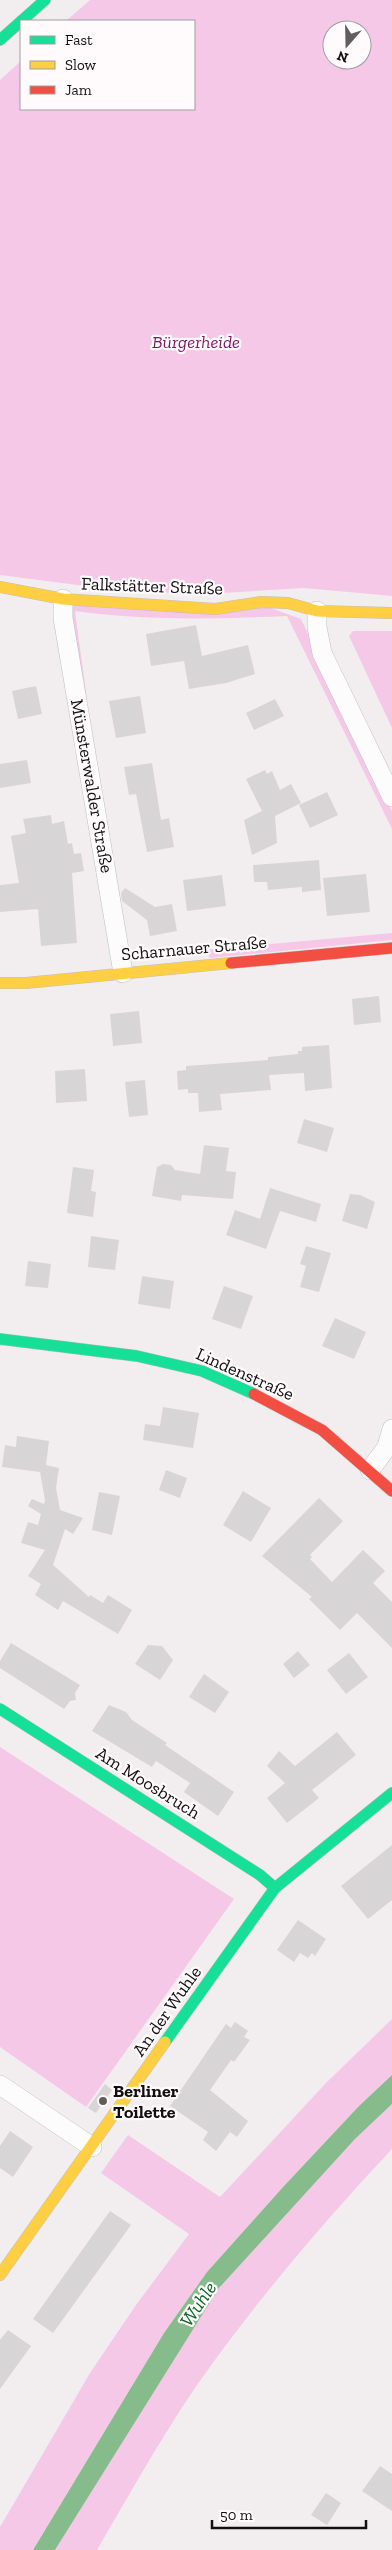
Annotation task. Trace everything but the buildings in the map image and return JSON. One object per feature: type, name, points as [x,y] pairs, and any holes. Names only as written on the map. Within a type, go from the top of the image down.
[{"type":"street","points":[[22,20],[45,0]]},
{"type":"street","points":[[0,40],[20,22]]},
{"type":"street","name":"Falkstätter Straße","points":[[0,587],[63,599],[215,609],[261,602],[288,603],[317,611],[392,614]]},
{"type":"street","name":"Münsterwalder Straße","points":[[63,599],[63,618],[123,973]]},
{"type":"street","points":[[317,611],[317,627],[322,653],[392,797]]},
{"type":"street","name":"Scharnauer Straße","points":[[0,983],[392,948]]},
{"type":"street","name":"Lindenstraße","points":[[0,1339],[137,1356],[202,1371],[260,1396],[322,1430],[392,1491]]},
{"type":"street","points":[[370,1470],[387,1447],[392,1429]]},
{"type":"street","name":"Am Moosbruch","points":[[0,1709],[260,1875],[275,1888]]},
{"type":"street","name":"An der Wuhle","points":[[0,2275],[275,1888],[392,1793]]},
{"type":"street","points":[[0,2085],[92,2147]]},
{"type":"green space","name":"Bürgerheide","points":[[90,0],[392,0],[392,596],[304,588],[206,594],[124,591],[0,575],[0,80],[20,62],[20,110],[195,110],[195,20],[67,20]]},
{"type":"green space","points":[[262,605],[301,619],[392,811],[392,829],[287,616],[155,618],[75,611],[86,692],[83,690],[70,606]]},
{"type":"green space","points":[[353,631],[392,631],[392,728],[349,636]]},
{"type":"green space","points":[[392,933],[392,940],[210,958],[205,950]]},
{"type":"green space","points":[[0,1747],[234,1899],[86,2107],[0,2047]]},
{"type":"green space","points":[[392,2019],[392,2075],[359,2106],[207,2272],[164,2333],[33,2550],[0,2550],[0,2527],[90,2373],[136,2305],[189,2234],[101,2173],[128,2135],[220,2197],[326,2083]]},
{"type":"green space","points":[[392,2104],[392,2149],[290,2264],[219,2354],[171,2425],[97,2550],[55,2550],[219,2288],[355,2139]]},
{"type":"water","name":"Wuhle","points":[[392,2075],[392,2104],[355,2139],[219,2288],[55,2550],[33,2550],[164,2333],[207,2272],[359,2106]]},
{"type":"traffic: fast","points":[[22,20],[45,0]]},
{"type":"traffic: fast","points":[[0,40],[20,22]]},
{"type":"traffic: fast","points":[[0,1339],[137,1356],[202,1371],[254,1394]]},
{"type":"traffic: fast","points":[[0,1709],[260,1875],[275,1888]]},
{"type":"traffic: fast","points":[[165,2042],[275,1888],[392,1793]]},
{"type":"traffic: slow","points":[[0,587],[63,599],[215,609],[261,602],[288,603],[317,611],[392,613]]},
{"type":"traffic: slow","points":[[0,983],[26,983],[231,963]]},
{"type":"traffic: slow","points":[[0,2275],[165,2042]]},
{"type":"traffic: jam","points":[[231,963],[392,948]]},
{"type":"traffic: jam","points":[[254,1394],[322,1430],[392,1491]]},
{"type":"place","name":"Berliner Toilette","points":[[103,2101]]}]
